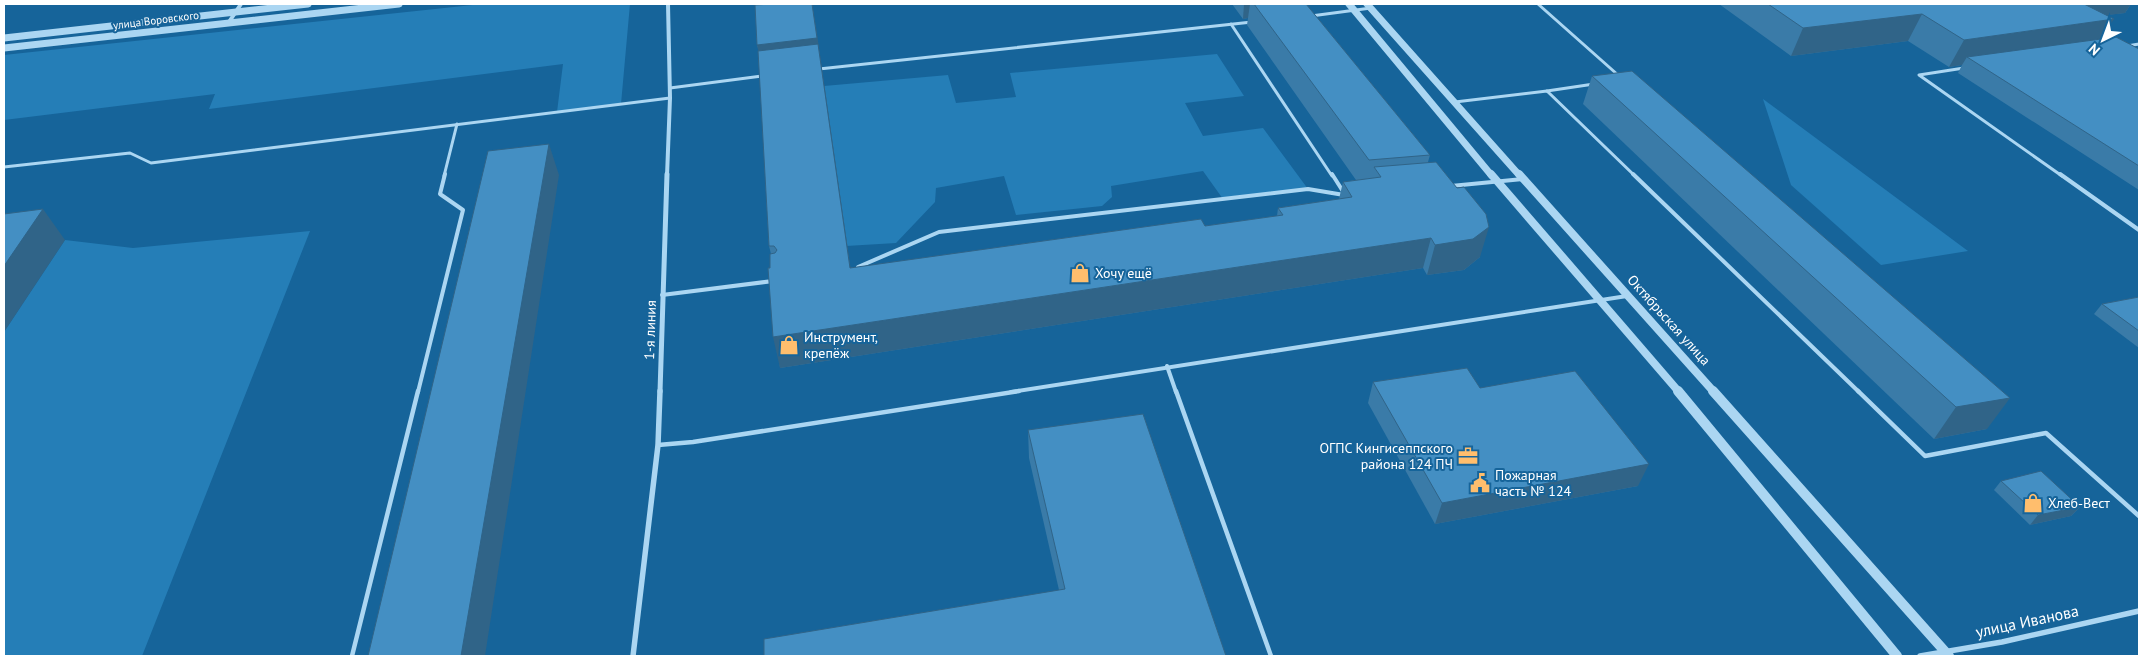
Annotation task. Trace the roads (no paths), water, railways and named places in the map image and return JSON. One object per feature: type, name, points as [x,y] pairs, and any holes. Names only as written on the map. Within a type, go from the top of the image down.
[{"type":"street","points":[[229,22],[234,12],[242,4]]},
{"type":"street","points":[[4,38],[308,4]]},
{"type":"street","name":"улица Воровского","points":[[4,48],[399,4]]},
{"type":"street","name":"1-я линия","points":[[634,656],[658,445],[670,98],[668,4]]},
{"type":"street","name":"Октябрьская улица","points":[[1369,6],[1946,654]]},
{"type":"street","points":[[1352,7],[1498,182],[1688,403],[1896,656]]},
{"type":"street","name":"улица Иванова","points":[[1920,656],[1946,654],[2139,611]]},
{"type":"lane","points":[[1538,4],[1622,79]]},
{"type":"lane","points":[[1309,16],[1352,7],[1369,6]]},
{"type":"lane","points":[[812,70],[1260,21]]},
{"type":"lane","points":[[858,268],[939,232],[1308,189],[1345,195],[1230,24]]},
{"type":"lane","points":[[2120,46],[2139,44]]},
{"type":"lane","points":[[1966,68],[1918,75],[2139,230]]},
{"type":"lane","points":[[670,88],[765,76]]},
{"type":"lane","points":[[1455,102],[1547,91],[1602,82]]},
{"type":"lane","points":[[1547,91],[1925,456],[2046,433],[2139,516]]},
{"type":"lane","points":[[4,167],[130,153],[151,163],[670,98]]},
{"type":"lane","points":[[352,656],[464,210],[440,194],[457,124]]},
{"type":"lane","points":[[1450,186],[1523,179]]},
{"type":"lane","points":[[662,295],[780,280]]},
{"type":"lane","points":[[658,445],[693,442],[973,399],[1167,366],[1628,296]]},
{"type":"lane","points":[[1167,366],[1271,656]]},
{"type":"place","name":"Хочу ещё","points":[[1080,273]]},
{"type":"place","name":"Инструмент, крепёж","points":[[789,345]]},
{"type":"place","name":"ОГПС Кингисеппского района 124 ПЧ","points":[[1468,456]]},
{"type":"place","name":"Пожарная часть № 124","points":[[1480,483]]},
{"type":"place","name":"Хлеб-Вест","points":[[2033,503]]}]
